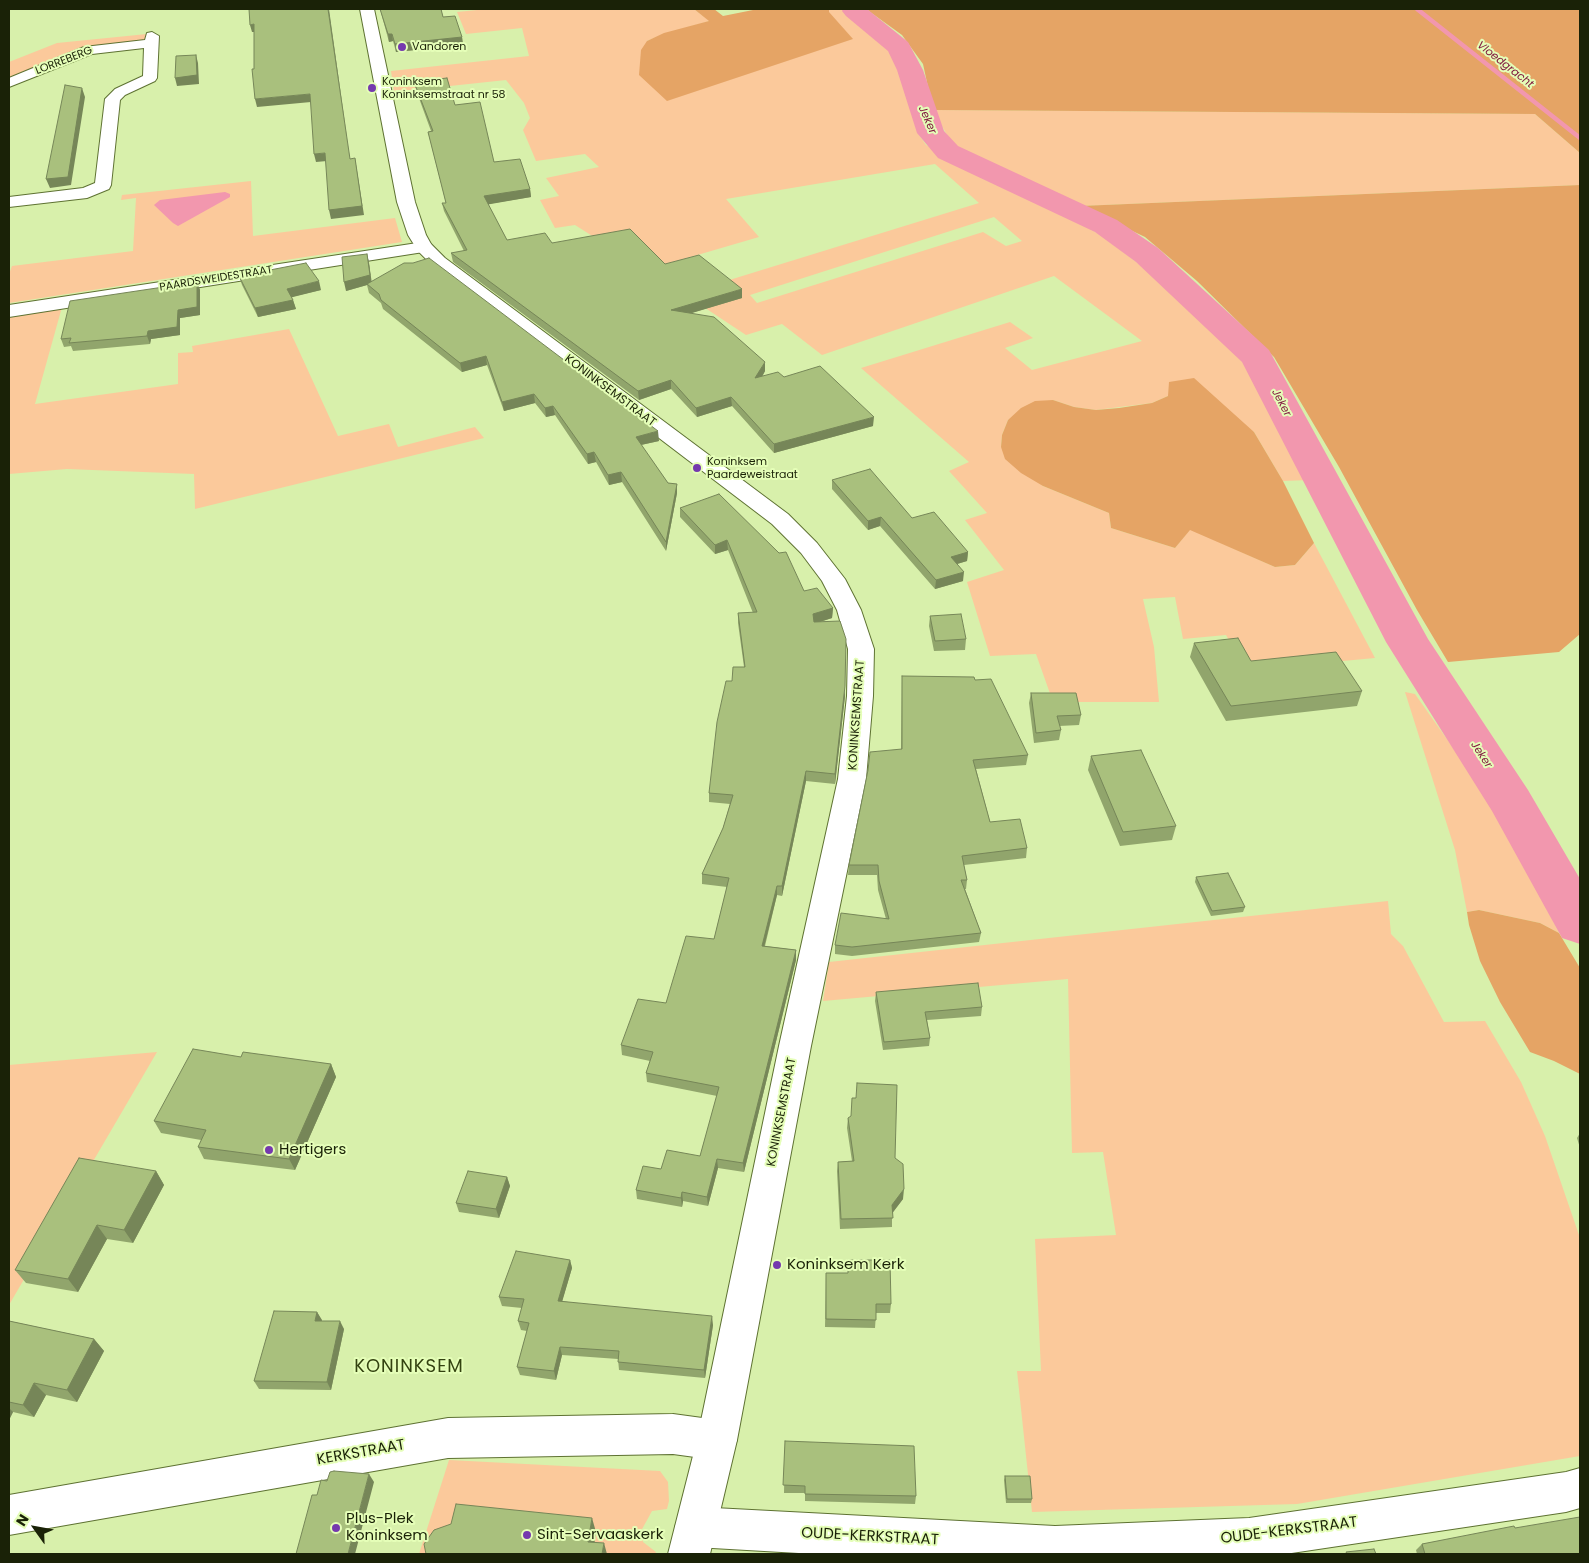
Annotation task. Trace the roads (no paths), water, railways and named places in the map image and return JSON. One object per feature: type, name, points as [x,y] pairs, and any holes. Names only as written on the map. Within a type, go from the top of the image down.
[{"type":"street","name":"KONINKSEMSTRAAT","points":[[367,9],[406,202],[417,235],[424,247],[439,262],[780,519],[809,548],[833,579],[849,610],[862,649],[860,696],[852,779],[716,1440],[692,1541]]},
{"type":"street","name":"LORREBERG","points":[[9,83],[89,50],[152,39],[150,78],[120,92],[113,99],[103,185],[87,193],[9,202]]},
{"type":"street","name":"PAARDSWEIDESTRAAT","points":[[9,311],[424,247]]},
{"type":"street","name":"KERKSTRAAT","points":[[9,1515],[448,1438],[673,1434],[716,1440]]},
{"type":"street","name":"OUDE-KERKSTRAAT","points":[[692,1541],[1055,1547],[1249,1539],[1566,1492],[1580,1488]]},
{"type":"waterway","name":"Jeker","points":[[855,9],[854,11],[899,47],[910,70],[931,133],[948,152],[1106,226],[1147,255],[1257,357],[1408,642],[1511,802],[1580,924]]},
{"type":"waterway","name":"Vloedgracht","points":[[1417,9],[1580,138]]},
{"type":"place","name":"Vandoren","points":[[402,47]]},
{"type":"place","name":"Koninksem Koninksemstraat nr 58","points":[[372,88]]},
{"type":"place","name":"Koninksem Paardeweistraat","points":[[697,468]]},
{"type":"place","name":"Hertigers","points":[[269,1150]]},
{"type":"place","name":"Koninksem Kerk","points":[[777,1265]]},
{"type":"place","name":"Plus-Plek Koninksem","points":[[336,1528]]},
{"type":"place","name":"Sint-Servaaskerk","points":[[527,1535]]},
{"type":"district","name":"KONINKSEM","points":[[409,1367]]}]
